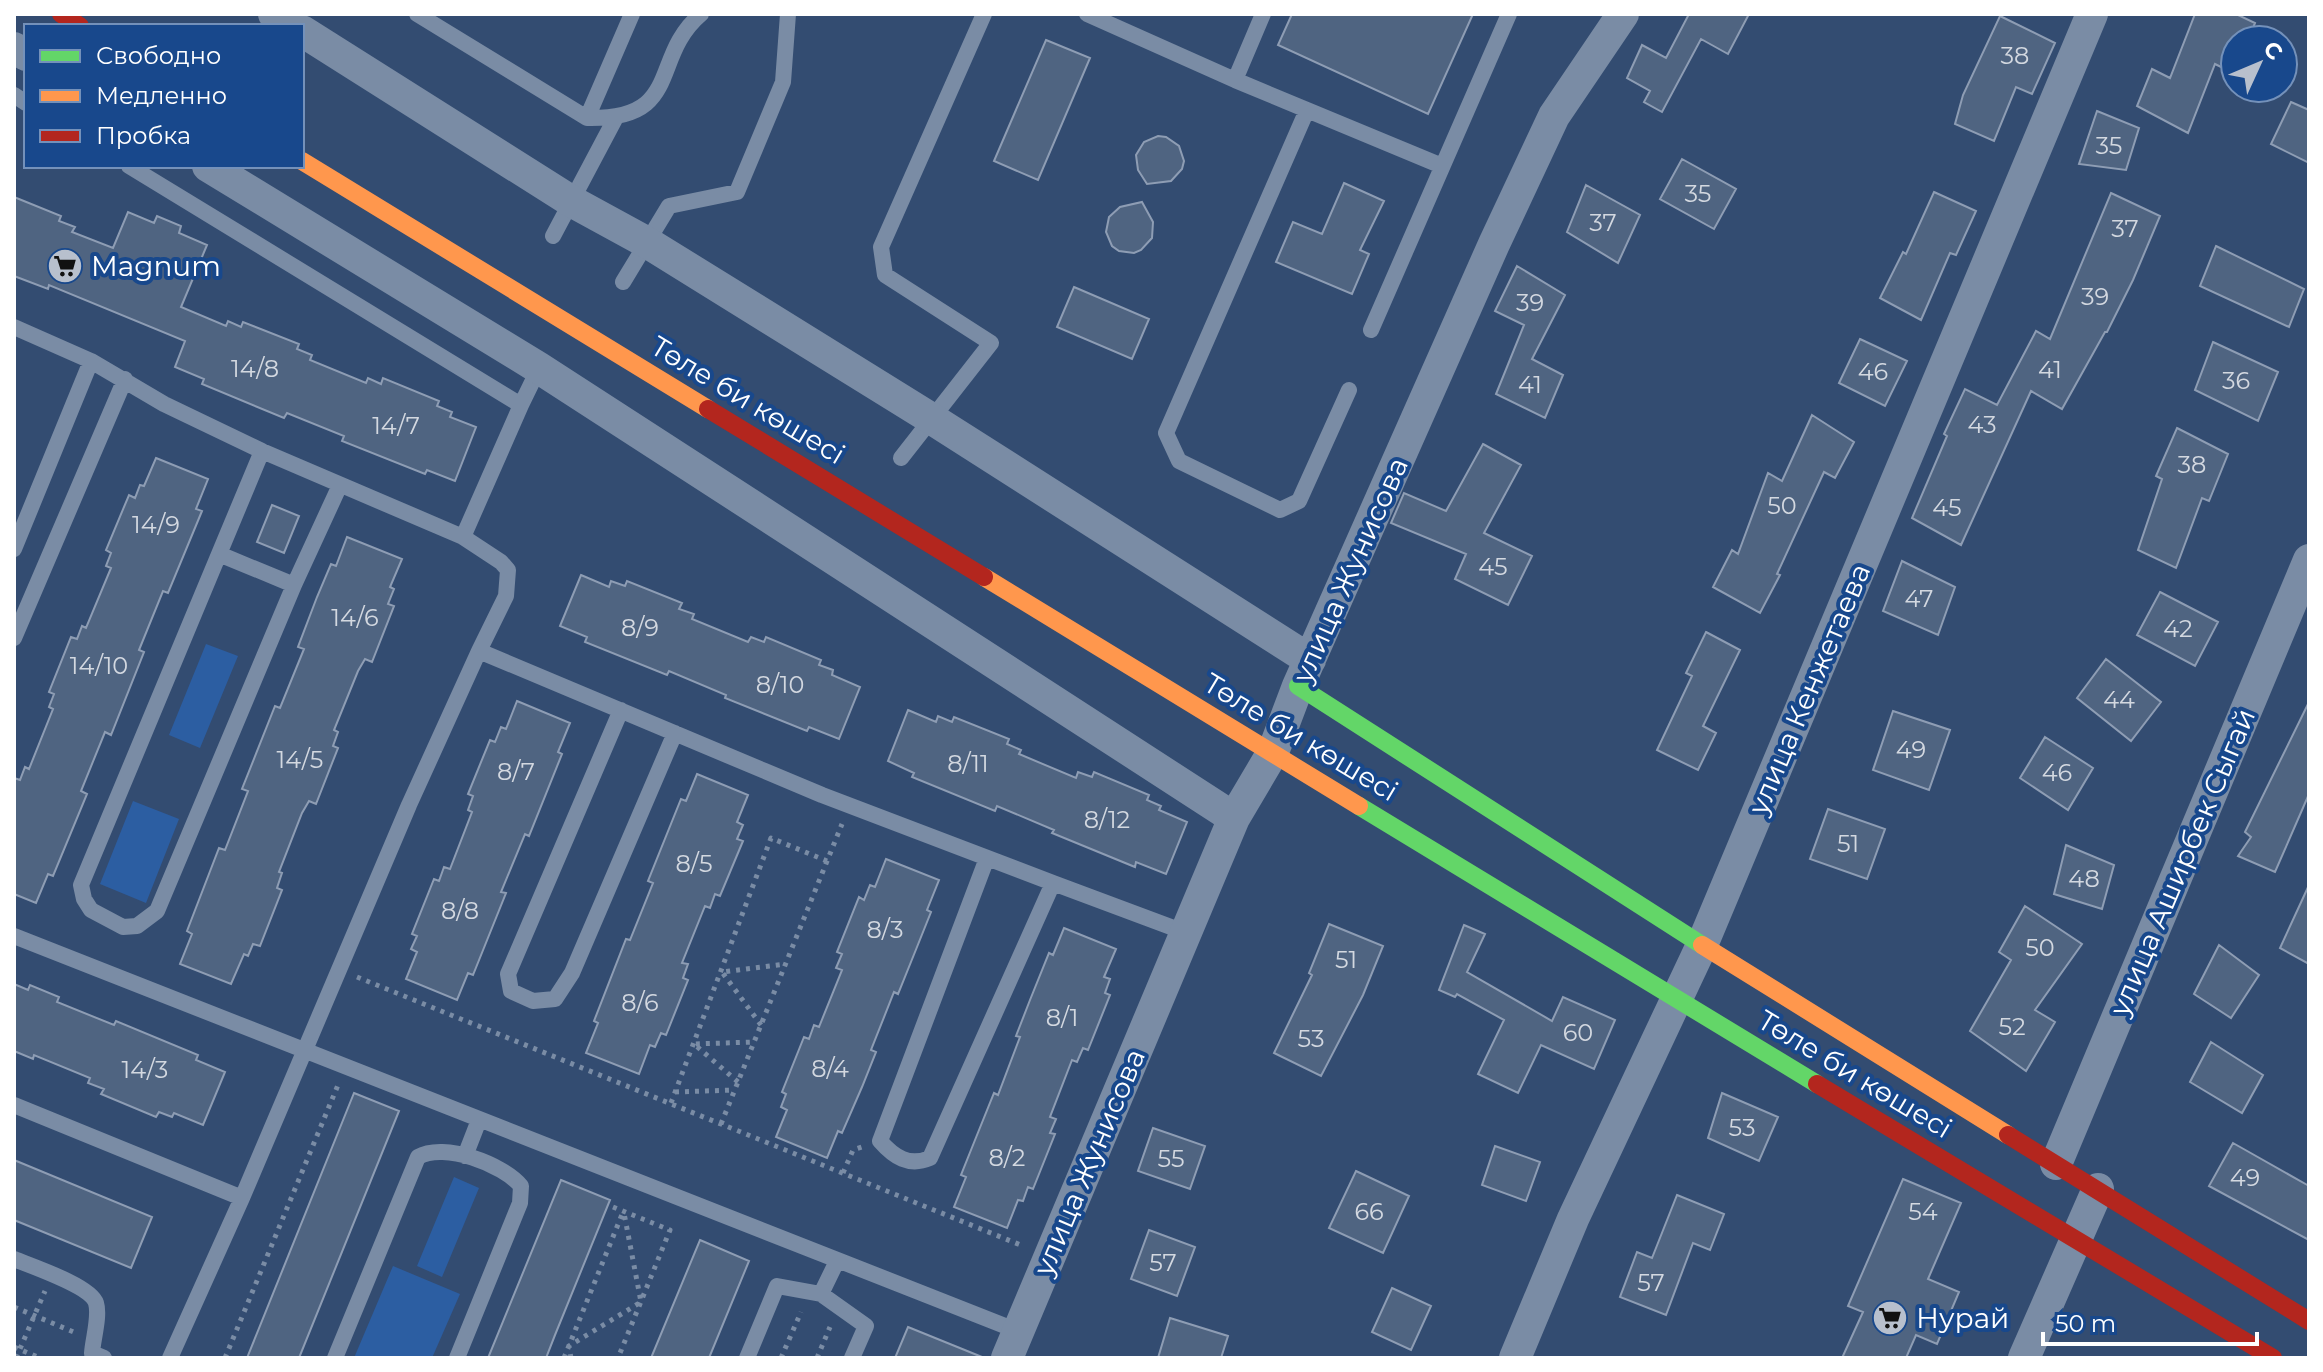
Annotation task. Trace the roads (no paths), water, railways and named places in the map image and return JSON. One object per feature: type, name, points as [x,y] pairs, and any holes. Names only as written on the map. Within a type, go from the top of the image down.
[{"type":"main road","name":"Төле би көшесі","points":[[304,162],[1674,999],[2273,1358]]},
{"type":"main road","name":"Төле би көшесі","points":[[1304,673],[1702,945],[2309,1321]]},
{"type":"street","name":"улица Жунисова","points":[[1012,1345],[1234,818],[1273,752],[1304,673],[1554,116],[1623,14]]},
{"type":"street","name":"улица Кенжетаева","points":[[1515,1358],[1573,1219],[1702,945],[2092,14]]},
{"type":"street","points":[[304,32],[571,201],[648,243],[932,419],[1304,673]]},
{"type":"street","points":[[211,168],[539,368],[1234,818]]},
{"type":"street","name":"улица Аширбек Сыгай","points":[[2056,1164],[2309,560]]},
{"type":"street","points":[[2024,1358],[2098,1189]]},
{"type":"lane","points":[[417,14],[587,118],[615,119],[635,111],[658,92],[679,40],[691,22],[701,14]]},
{"type":"lane","points":[[587,118],[632,14]]},
{"type":"lane","points":[[623,282],[669,206],[737,192],[783,82],[788,14]]},
{"type":"lane","points":[[901,458],[991,343],[885,275],[881,247],[984,14]]},
{"type":"lane","points":[[1087,14],[1235,80],[1442,166]]},
{"type":"lane","points":[[1235,80],[1263,14]]},
{"type":"lane","points":[[1371,330],[1509,14]]},
{"type":"lane","points":[[1307,110],[1166,433],[1179,461],[1280,510],[1299,501],[1349,390]]},
{"type":"lane","points":[[553,236],[615,119]]},
{"type":"lane","points":[[132,168],[521,405]]},
{"type":"lane","points":[[14,327],[91,361],[164,404],[262,451],[463,537],[508,570],[506,596],[338,969],[242,1198],[170,1358]]},
{"type":"lane","points":[[14,549],[91,361]]},
{"type":"lane","points":[[463,537],[539,368]]},
{"type":"lane","points":[[14,638],[125,379]]},
{"type":"lane","points":[[262,451],[81,885],[84,899],[91,910],[123,927],[137,926],[157,911],[294,585],[340,485]]},
{"type":"lane","points":[[219,554],[294,585]]},
{"type":"lane","points":[[479,651],[849,806],[1187,933]]},
{"type":"lane","points":[[621,710],[508,974],[511,991],[533,1001],[555,999],[572,973],[675,733]]},
{"type":"lane","points":[[987,858],[880,1141],[899,1158],[911,1162],[930,1158],[1053,883]]},
{"type":"lane","points":[[14,936],[837,1261],[1012,1345]]},
{"type":"lane","points":[[14,1105],[242,1198]]},
{"type":"lane","points":[[465,1156],[479,1120]]},
{"type":"lane","points":[[335,1358],[418,1157],[428,1151],[465,1156],[512,1175],[521,1186],[520,1203],[457,1358]]},
{"type":"lane","points":[[14,1259],[93,1297],[97,1305],[95,1352]]},
{"type":"lane","points":[[815,1294],[837,1261]]},
{"type":"lane","points":[[747,1358],[777,1286],[815,1294],[866,1326],[852,1358]]},
{"type":"place","name":"Magnum","points":[[65,266]]},
{"type":"place","name":"Нурай","points":[[1890,1318]]}]
